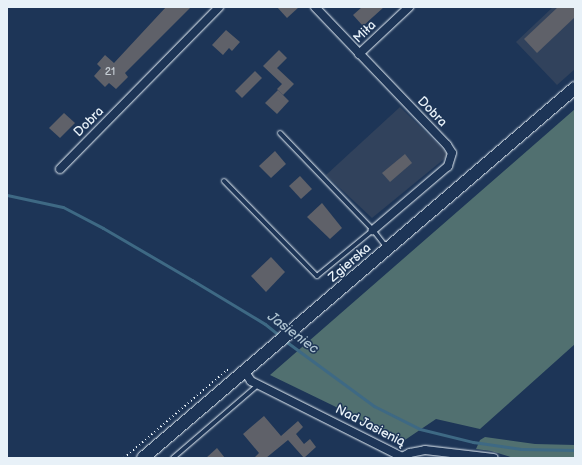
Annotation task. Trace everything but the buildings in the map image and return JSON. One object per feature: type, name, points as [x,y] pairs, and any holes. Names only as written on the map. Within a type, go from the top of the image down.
[{"type":"main road","name":"Zgierska","points":[[143,458],[292,332],[575,88]]},
{"type":"street","name":"Dobra","points":[[60,169],[219,7]]},
{"type":"street","name":"Dobra","points":[[315,7],[447,145],[452,153],[448,166],[373,230]]},
{"type":"street","name":"Miła","points":[[359,54],[406,8]]},
{"type":"street","name":"Nad Jasienią","points":[[244,372],[251,381],[402,458],[410,453],[425,450],[494,458]]},
{"type":"lane","points":[[280,133],[373,230],[388,249]]},
{"type":"lane","points":[[224,181],[317,276],[373,230]]},
{"type":"lane","points":[[173,458],[259,384]]},
{"type":"shaded area","points":[[553,7],[575,7],[575,69],[557,85],[516,42]]},
{"type":"shaded area","points":[[400,107],[449,155],[372,218],[326,175]]},
{"type":"green space","points":[[575,109],[575,344],[480,429],[436,419],[402,442],[334,406],[270,375]]},
{"type":"green space","points":[[485,437],[535,444],[575,445],[575,458],[514,458],[491,451],[476,449],[480,440]]},
{"type":"waterway","name":"Jasieniec","points":[[7,195],[63,207],[103,228],[192,280],[265,324],[280,336]]},
{"type":"waterway","name":"Jasieniec","points":[[284,340],[374,406],[420,429],[473,442],[521,449],[575,450]]}]
